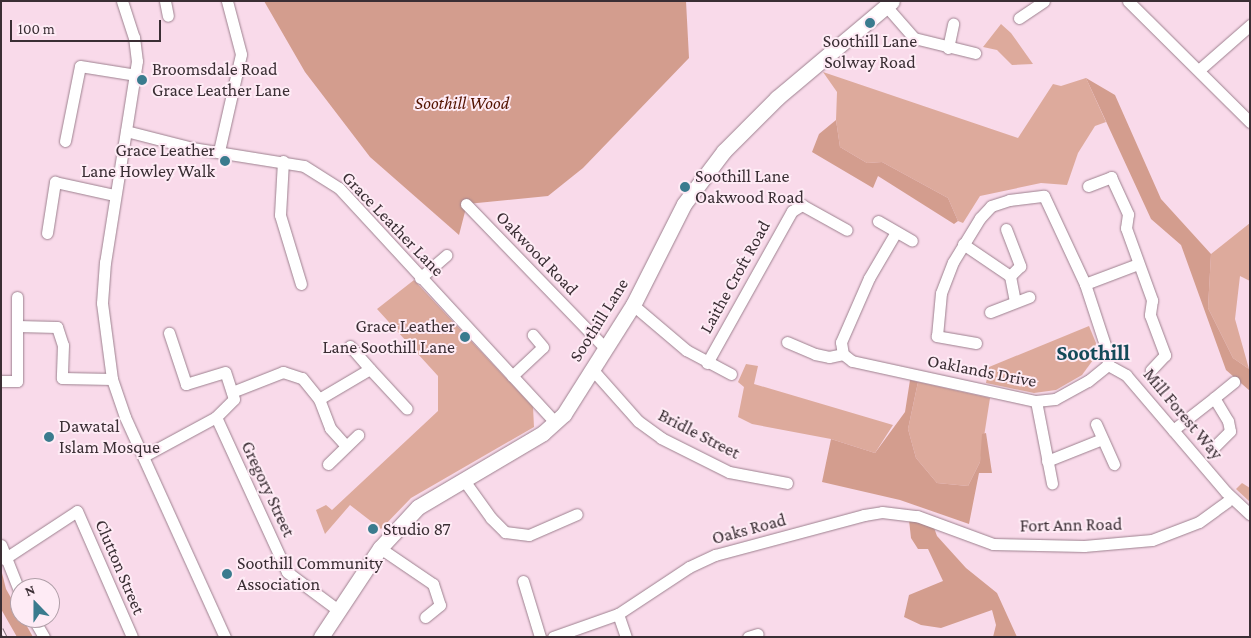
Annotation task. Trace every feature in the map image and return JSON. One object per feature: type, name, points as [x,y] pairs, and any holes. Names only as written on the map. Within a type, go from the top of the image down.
[{"type":"main road","name":"Soothill Lane","points":[[321,637],[380,548],[418,507],[555,422],[571,404],[591,368],[633,305],[684,204],[724,151],[777,98],[889,4]]},
{"type":"street","points":[[122,1],[136,48],[136,75],[114,195],[102,304],[112,379],[144,456],[225,637]]},
{"type":"street","points":[[165,1],[168,16]]},
{"type":"street","points":[[219,151],[241,54],[227,1]]},
{"type":"street","points":[[1019,18],[1044,1]]},
{"type":"street","points":[[1128,1],[1200,69],[1250,122]]},
{"type":"street","points":[[889,4],[914,38],[948,48],[975,53]]},
{"type":"street","points":[[948,48],[953,24]]},
{"type":"street","points":[[1200,69],[1250,25]]},
{"type":"street","points":[[65,141],[80,66],[136,75]]},
{"type":"street","name":"Grace Leather Lane","points":[[126,131],[192,148],[304,166],[339,188],[420,278],[555,422]]},
{"type":"street","points":[[283,162],[280,215],[301,284]]},
{"type":"street","points":[[1088,186],[1110,177],[1128,214],[1126,228],[1152,300],[1150,315],[1165,355],[1151,370]]},
{"type":"street","points":[[47,233],[55,182],[114,195]]},
{"type":"street","points":[[976,343],[937,336],[941,294],[963,244],[991,206],[1009,200],[1044,196],[1085,284],[1107,351],[1108,365]]},
{"type":"street","name":"Oakwood Road","points":[[466,204],[604,348]]},
{"type":"street","name":"Laithe Croft Road","points":[[708,363],[792,211],[802,205],[847,230]]},
{"type":"street","points":[[878,221],[912,242]]},
{"type":"street","points":[[1006,229],[1020,266],[1010,276]]},
{"type":"street","points":[[843,354],[841,342],[849,320],[868,278],[896,232]]},
{"type":"street","points":[[963,244],[1010,276],[1015,301]]},
{"type":"street","points":[[420,278],[446,255]]},
{"type":"street","points":[[1085,284],[1138,264]]},
{"type":"street","points":[[990,312],[1029,297]]},
{"type":"street","points":[[1,381],[17,381],[17,298]]},
{"type":"street","points":[[633,305],[686,350],[731,374]]},
{"type":"street","points":[[17,326],[57,327],[63,346],[62,378],[112,379]]},
{"type":"street","points":[[144,456],[216,417],[234,399],[225,372],[186,384],[169,333]]},
{"type":"street","points":[[512,376],[544,347],[533,335]]},
{"type":"street","name":"Oaklands Drive","points":[[787,342],[815,354],[829,357],[843,354],[852,361],[1036,401],[1056,400],[1088,381],[1108,365]]},
{"type":"street","points":[[350,346],[407,409]]},
{"type":"street","name":"Mill Forest Way","points":[[1108,365],[1126,375],[1226,492],[1250,514]]},
{"type":"street","name":"Bridle Street","points":[[591,368],[638,421],[660,438],[729,472],[787,483]]},
{"type":"street","points":[[319,399],[370,369]]},
{"type":"street","points":[[232,392],[283,372],[302,378],[319,399],[330,428],[346,446]]},
{"type":"street","points":[[1173,430],[1234,382]]},
{"type":"street","points":[[1213,448],[1230,431],[1228,420],[1214,398]]},
{"type":"street","points":[[1036,401],[1052,483]]},
{"type":"street","name":"Gregory Street","points":[[216,417],[286,572],[338,610]]},
{"type":"street","points":[[1096,424],[1114,464]]},
{"type":"street","points":[[328,464],[358,435]]},
{"type":"street","points":[[1047,461],[1102,439]]},
{"type":"street","points":[[463,479],[491,518],[505,532],[529,535],[577,514]]},
{"type":"street","name":"Fort Ann Road","points":[[910,515],[993,544],[1084,546],[1152,540],[1199,522],[1227,502]]},
{"type":"street","name":"Clutton Street","points":[[4,559],[77,511],[132,637]]},
{"type":"street","name":"Oaks Road","points":[[553,637],[618,614],[689,568],[715,554],[864,515],[910,515]]},
{"type":"street","points":[[1,545],[4,559],[13,578]]},
{"type":"street","points":[[380,548],[433,584],[440,605],[425,616]]},
{"type":"street","points":[[523,581],[540,637]]},
{"type":"street","points":[[618,614],[626,637]]},
{"type":"shaded area","points":[[1001,24],[1011,33],[1033,64],[1012,65],[997,50],[983,47]]},
{"type":"shaded area","points":[[823,72],[1018,138],[1053,84],[1061,86],[1086,78],[1106,122],[1095,126],[1078,153],[1067,185],[1041,183],[980,196],[963,223],[958,221],[948,198],[882,162],[867,163],[840,147],[836,120],[837,92]]},
{"type":"shaded area","points":[[1250,223],[1250,281],[1240,276],[1235,319],[1249,369],[1233,358],[1208,308],[1211,254]]},
{"type":"shaded area","points":[[414,280],[533,407],[534,427],[411,498],[381,529],[350,505],[325,534],[316,510],[326,505],[332,510],[438,411],[438,376],[377,309]]},
{"type":"shaded area","points":[[1089,326],[1096,343],[1093,360],[1082,375],[1056,390],[1034,393],[986,383],[989,367]]},
{"type":"shaded area","points":[[746,364],[758,366],[754,384],[893,425],[875,453],[831,439],[752,424],[738,417],[744,387],[738,382]]},
{"type":"shaded area","points":[[918,382],[990,398],[980,462],[968,486],[937,483],[916,458],[908,429]]},
{"type":"shaded area","points":[[1242,483],[1250,488],[1250,502],[1236,489]]},
{"type":"green space","name":"Soothill Wood","points":[[264,1],[686,1],[689,58],[583,168],[548,196],[467,204],[459,235],[370,157],[305,72]]},
{"type":"green space","points":[[1086,78],[1115,95],[1161,199],[1211,254],[1208,308],[1233,358],[1249,369],[1250,391],[1226,370],[1181,245],[1151,219]]},
{"type":"green space","points":[[836,120],[840,147],[867,163],[882,162],[948,198],[958,221],[954,224],[878,176],[873,188],[812,152],[819,134]]},
{"type":"green space","points":[[910,380],[918,382],[908,429],[916,458],[937,483],[968,486],[980,462],[982,434],[986,433],[992,473],[979,473],[969,524],[900,500],[822,482],[831,439],[875,453],[905,412]]},
{"type":"green space","points":[[909,520],[933,525],[937,536],[966,568],[997,593],[1017,637],[993,637],[996,625],[992,610],[941,628],[921,625],[904,617],[909,595],[943,581],[928,549],[918,549],[911,538]]},
{"type":"green space","points":[[1,569],[6,589],[10,596],[10,625],[1,609]]},
{"type":"green space","points":[[12,628],[28,628],[33,637],[17,637]]},
{"type":"railway","points":[[1,629],[5,637]]},
{"type":"place","name":"Soothill Lane Solway Road","points":[[870,23]]},
{"type":"place","name":"Broomsdale Road Grace Leather Lane","points":[[142,80]]},
{"type":"place","name":"Grace Leather Lane Howley Walk","points":[[225,161]]},
{"type":"place","name":"Soothill Lane Oakwood Road","points":[[685,187]]},
{"type":"place","name":"Grace Leather Lane Soothill Lane","points":[[465,337]]},
{"type":"place","name":"Dawatal Islam Mosque","points":[[49,437]]},
{"type":"place","name":"Studio 87","points":[[373,529]]},
{"type":"place","name":"Soothill Community Association","points":[[227,574]]},
{"type":"district","name":"Soothill","points":[[1093,353]]}]
